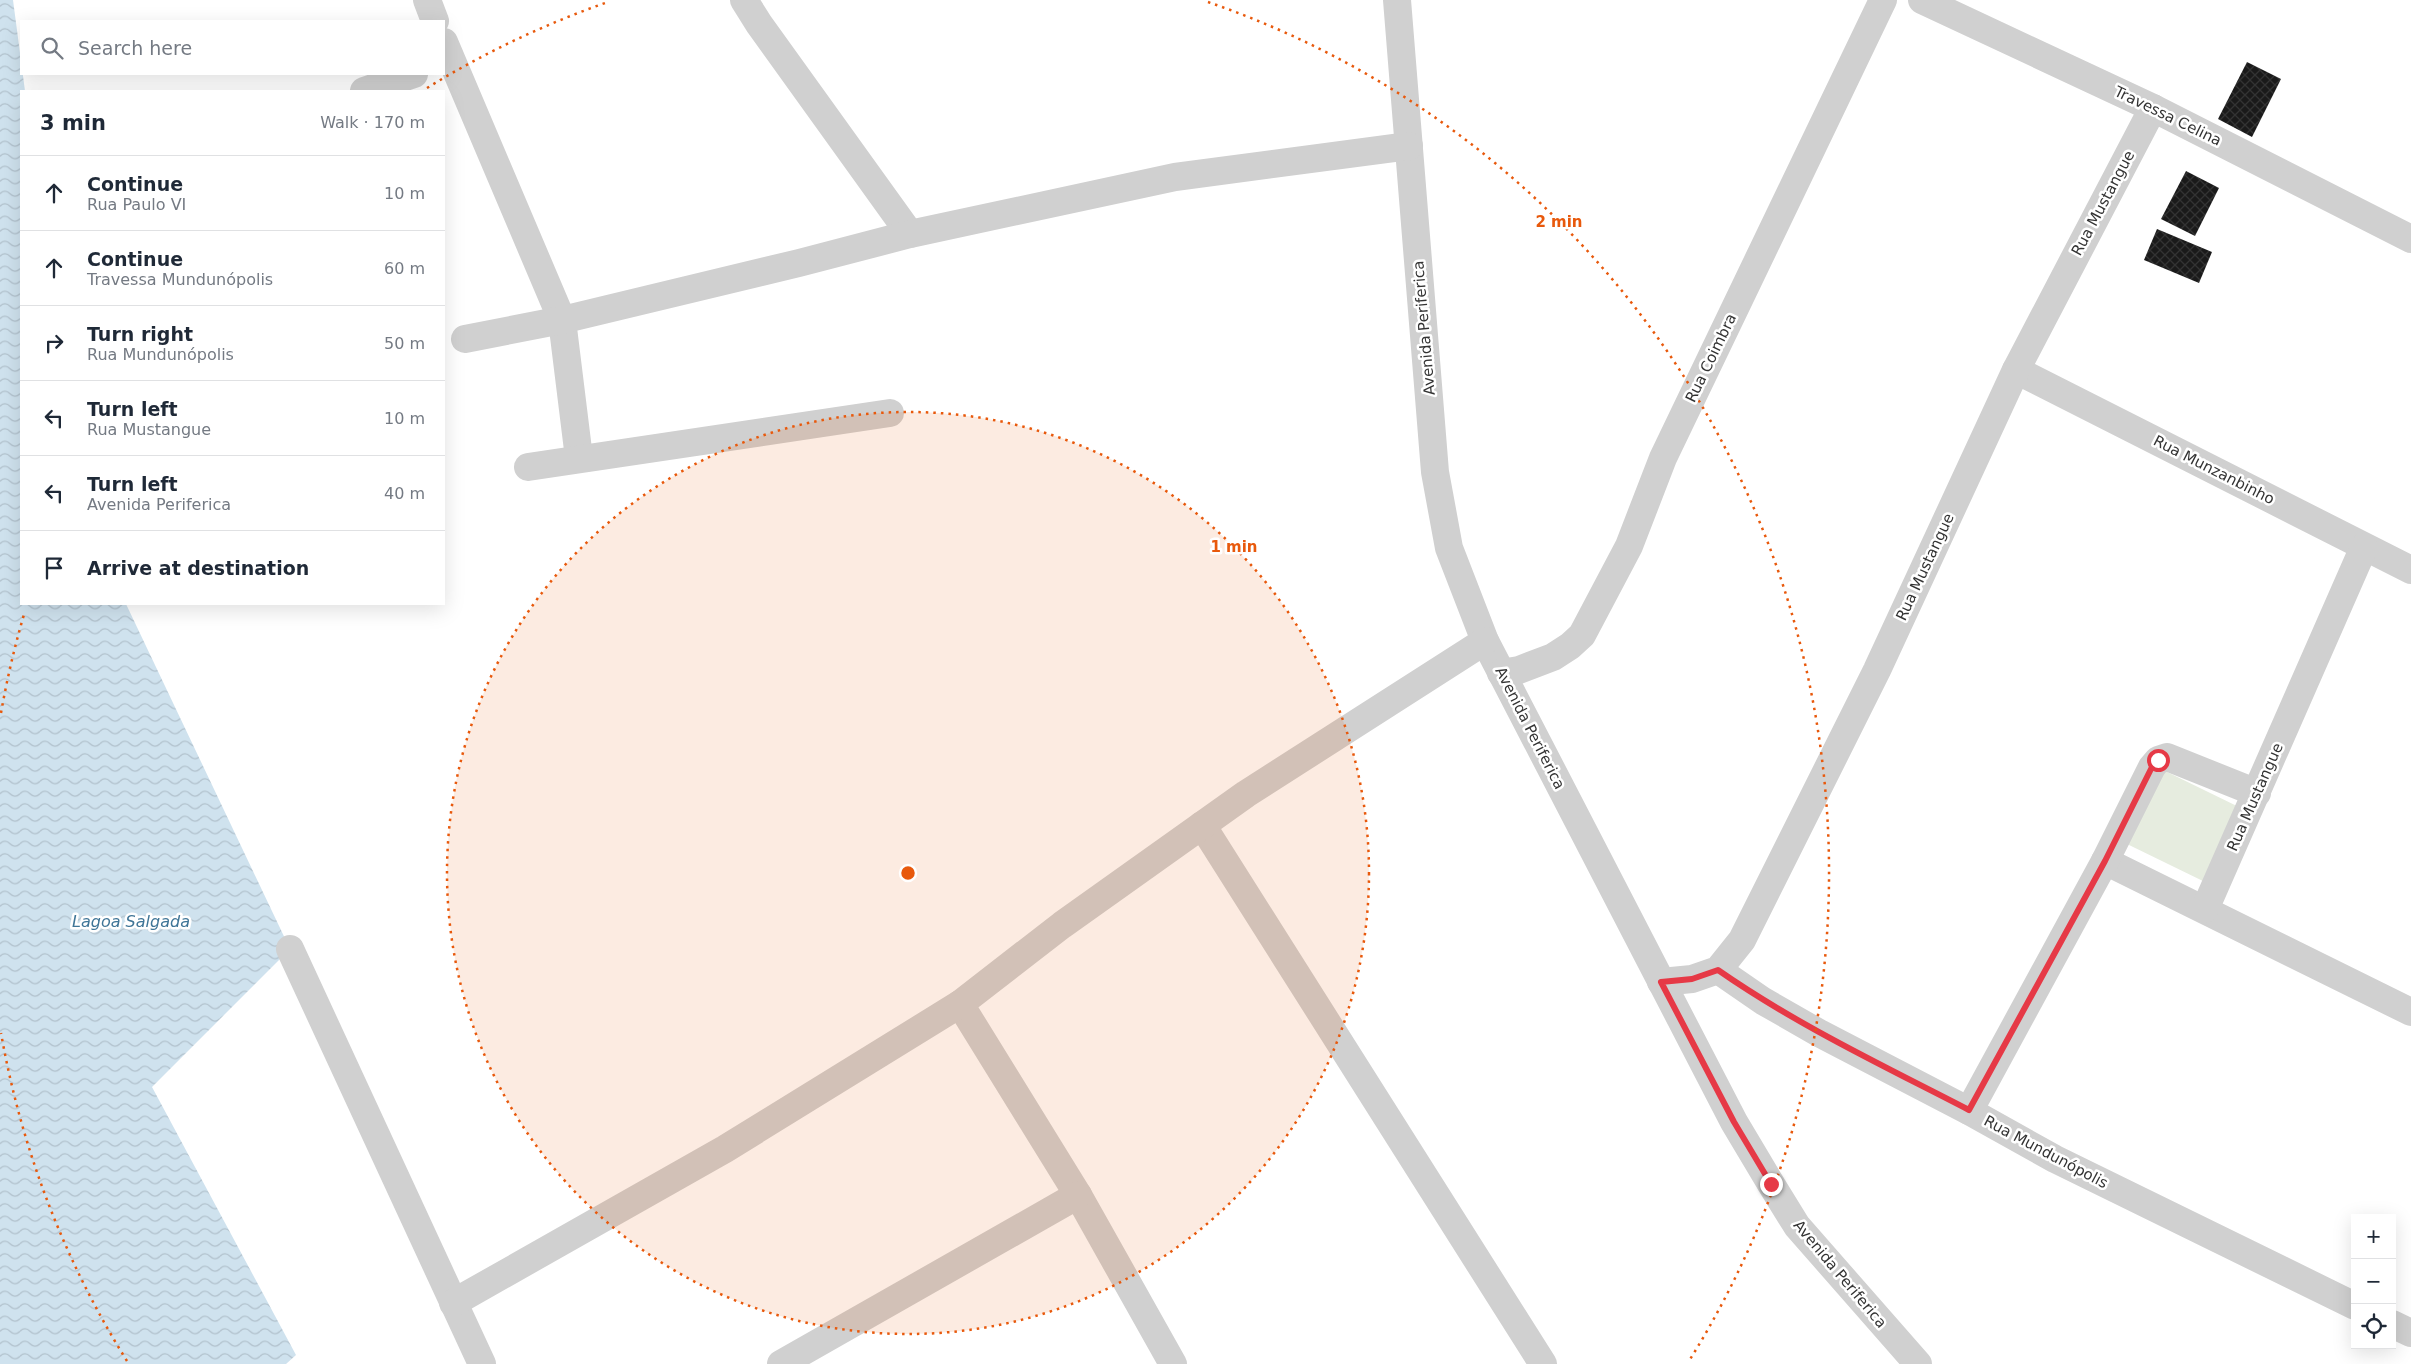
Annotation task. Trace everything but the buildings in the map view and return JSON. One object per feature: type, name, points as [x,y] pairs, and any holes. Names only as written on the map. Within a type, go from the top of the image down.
[{"type":"street","points":[[427,0],[435,20]]},
{"type":"street","points":[[744,0],[759,24],[910,234]]},
{"type":"street","name":"Avenida Periferica","points":[[1397,0],[1436,472],[1449,548],[1485,641],[1734,1122],[1797,1226],[1918,1364]]},
{"type":"street","name":"Rua Coimbra","points":[[1501,673],[1519,670],[1552,658],[1582,635],[1629,546],[1663,458],[1883,0]]},
{"type":"street","name":"Travessa Celina","points":[[1922,0],[2153,108],[2411,237]]},
{"type":"street","points":[[446,55],[562,320],[579,458]]},
{"type":"street","points":[[367,90],[411,75]]},
{"type":"street","name":"Rua Mustangue","points":[[1718,970],[1742,940],[1815,798],[1877,670],[2016,370],[2153,108]]},
{"type":"street","points":[[465,339],[562,320],[789,266],[910,234],[1197,173],[1409,146]]},
{"type":"street","name":"Rua Munzanbinho","points":[[2016,370],[2411,570]]},
{"type":"street","points":[[528,467],[890,413]]},
{"type":"street","name":"Rua Mustangue","points":[[2205,909],[2364,547]]},
{"type":"street","points":[[453,1303],[725,1149],[960,1004],[1062,925],[1246,794],[1485,641]]},
{"type":"street","points":[[1969,1110],[2105,861],[2144,782],[2158,760],[2167,757],[2257,793]]},
{"type":"street","points":[[1202,825],[1543,1364]]},
{"type":"street","points":[[2105,861],[2411,1012]]},
{"type":"street","points":[[290,949],[482,1364]]},
{"type":"street","points":[[1661,982],[1692,979],[1718,970]]},
{"type":"street","name":"Rua Mundunópolis","points":[[1718,970],[1762,1001],[1819,1033],[1969,1110],[2055,1159],[2351,1304]]},
{"type":"street","points":[[960,1004],[1078,1196],[1173,1364]]},
{"type":"street","points":[[782,1364],[1078,1196]]},
{"type":"street","points":[[2396,1326],[2411,1333]]},
{"type":"shaded area","points":[[2163,770],[2243,809],[2207,883],[2127,844]]},
{"type":"water","name":"Lagoa Salgada","points":[[0,0],[13,0],[20,53],[20,75],[23,75],[25,90],[20,90],[20,605],[126,605],[290,949],[152,1087],[296,1355],[286,1364],[0,1364]]},
{"type":"route","points":[[1771,1184],[1734,1122],[1661,982],[1692,979],[1718,970],[1762,1001],[1819,1033],[1969,1110],[2105,861],[2152,767],[2158,760]]}]
